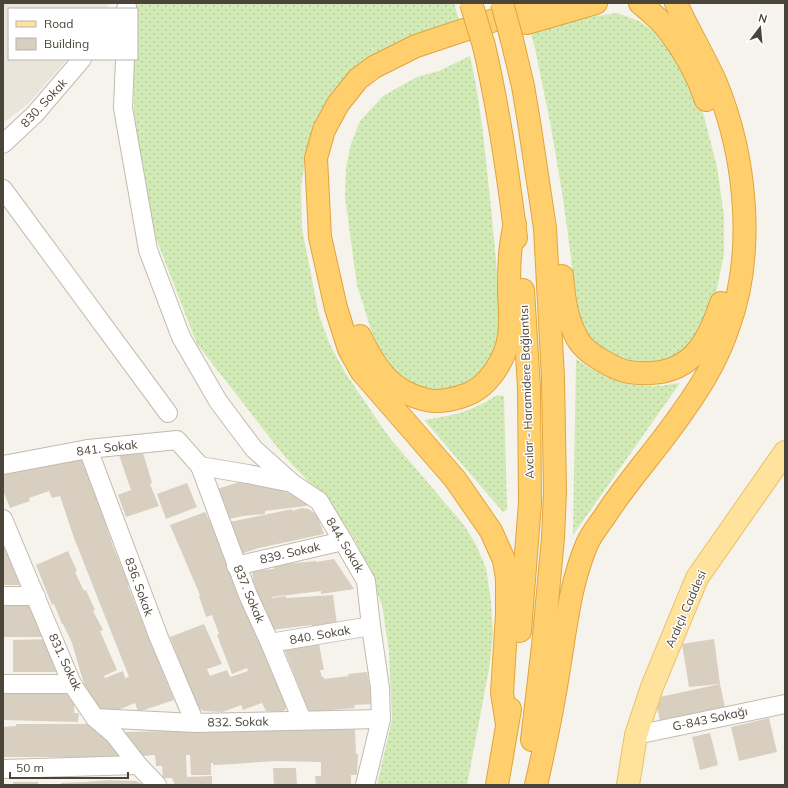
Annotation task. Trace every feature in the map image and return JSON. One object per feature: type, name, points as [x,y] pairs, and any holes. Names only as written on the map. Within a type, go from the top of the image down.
[{"type":"highway","name":"Avcılar - Haramidere Bağlantısı","points":[[471,3],[484,46],[499,115],[509,176],[523,289],[528,354],[530,503],[519,639],[497,785]]},
{"type":"highway","name":"Avcılar - Haramidere Bağlantısı","points":[[502,3],[523,86],[540,187],[545,228],[552,336],[555,492],[553,538],[535,719],[524,785]]},
{"type":"highway","points":[[507,724],[502,693],[507,614],[507,579],[504,560],[491,530],[459,485],[362,372],[349,349],[336,308],[320,237],[316,158],[324,130],[338,104],[358,79],[374,67],[416,46],[546,3]]},
{"type":"highway","points":[[514,224],[511,240],[510,261],[509,337],[504,355],[496,370],[484,383],[471,393],[453,399],[433,401],[415,397],[398,388],[383,375],[368,354],[350,307],[340,269],[335,232],[331,173],[333,146],[342,125],[353,105],[367,90],[384,76],[402,66],[433,53],[596,3]]},
{"type":"highway","points":[[540,187],[553,219],[560,250],[565,306],[578,339],[592,355],[614,367],[630,372],[646,374],[662,373],[675,369],[691,358],[703,344],[711,330],[722,298],[728,268],[730,240],[728,196],[715,124],[703,90],[669,31],[640,3]]},
{"type":"highway","points":[[536,785],[554,700],[570,597],[575,575],[588,542],[612,505],[683,412],[704,380],[720,350],[729,326],[739,289],[744,239],[743,200],[734,139],[716,83],[676,3]]},
{"type":"main road","name":"Ardıçlı Caddesi","points":[[628,785],[636,735],[652,687],[697,578],[785,452]]},
{"type":"street","name":"830. Sokak","points":[[3,144],[35,114],[81,60]]},
{"type":"street","points":[[125,60],[123,108],[148,250],[181,338],[218,401],[254,449],[292,483]]},
{"type":"street","points":[[3,189],[168,413]]},
{"type":"street","name":"841. Sokak","points":[[3,466],[88,449],[178,440],[200,466]]},
{"type":"street","name":"836. Sokak","points":[[88,449],[159,638],[195,723]]},
{"type":"street","name":"844. Sokak","points":[[200,466],[292,483],[319,501],[366,580],[380,688],[381,719],[365,785]]},
{"type":"street","name":"837. Sokak","points":[[200,466],[236,566],[302,720]]},
{"type":"street","name":"831. Sokak","points":[[3,519],[72,684],[95,718],[114,734],[138,765],[157,785]]},
{"type":"street","name":"839. Sokak","points":[[236,566],[343,541]]},
{"type":"street","points":[[3,596],[36,596]]},
{"type":"street","name":"840. Sokak","points":[[270,643],[371,626]]},
{"type":"street","points":[[3,684],[72,684]]},
{"type":"street","name":"G-843 Sokağı","points":[[636,735],[785,704]]},
{"type":"street","name":"832. Sokak","points":[[95,718],[195,723],[381,719]]},
{"type":"street","points":[[3,769],[138,765]]},
{"type":"shaded area","points":[[3,3],[110,3],[107,8],[8,8],[8,60],[66,60],[29,103],[3,123]]},
{"type":"green space","points":[[131,3],[454,3],[460,24],[399,44],[306,154],[301,187],[302,229],[319,315],[330,345],[346,374],[389,437],[464,525],[476,545],[486,568],[491,601],[493,634],[489,669],[467,785],[377,785],[392,720],[389,651],[382,605],[356,542],[333,507],[285,457],[197,344],[152,228],[134,113],[134,60],[138,60],[138,8],[131,8]]},
{"type":"green space","points":[[617,13],[639,21],[655,32],[684,71],[704,116],[717,167],[724,216],[724,254],[714,303],[707,323],[686,351],[663,361],[643,365],[627,363],[590,341],[579,322],[574,305],[571,257],[562,192],[551,127],[535,48],[530,31],[576,19]]},
{"type":"green space","points":[[470,56],[481,117],[492,213],[500,314],[498,331],[494,349],[486,369],[469,383],[448,389],[428,389],[412,385],[395,376],[383,358],[371,330],[357,285],[345,197],[346,168],[351,144],[360,121],[383,96],[417,77],[439,71]]},
{"type":"green space","points":[[576,359],[602,374],[620,381],[653,386],[680,383],[573,535]]},
{"type":"green space","points":[[497,395],[504,396],[507,509],[503,512],[424,420],[471,409]]},
{"type":"building","points":[[143,453],[152,483],[150,484],[159,506],[126,517],[118,495],[131,490],[119,455]]},
{"type":"building","points":[[83,456],[113,546],[174,700],[138,712],[135,703],[108,714],[98,715],[84,684],[72,643],[54,604],[52,605],[36,565],[68,551],[77,571],[75,572],[84,591],[86,590],[95,610],[93,611],[103,630],[100,631],[117,670],[104,676],[105,678],[123,671],[125,678],[129,677],[74,538],[60,496],[52,498],[49,491],[29,498],[30,501],[10,508],[3,490],[3,470]]},
{"type":"building","points":[[261,481],[307,501],[308,505],[265,511],[265,514],[229,519],[217,489],[239,482]]},
{"type":"building","points":[[187,483],[197,507],[166,519],[157,494]]},
{"type":"building","points":[[302,508],[309,509],[317,515],[324,534],[259,548],[240,554],[230,522]]},
{"type":"building","points":[[205,512],[221,542],[287,708],[282,712],[266,711],[262,703],[243,710],[241,705],[223,712],[203,711],[198,708],[170,637],[204,624],[222,664],[207,669],[210,676],[227,670],[230,677],[248,671],[247,668],[232,674],[217,635],[219,634],[212,615],[206,617],[199,596],[200,595],[170,525]]},
{"type":"building","points":[[3,547],[7,548],[21,585],[3,585]]},
{"type":"building","points":[[334,559],[354,589],[321,594],[321,591],[272,597],[272,598],[286,596],[286,598],[333,595],[337,624],[312,627],[312,625],[271,630],[256,600],[252,571],[274,569],[273,565],[316,562]]},
{"type":"building","points":[[3,604],[35,605],[48,637],[3,637]]},
{"type":"building","points":[[53,639],[58,672],[13,672],[13,640]]},
{"type":"building","points":[[714,639],[720,684],[689,687],[682,644]]},
{"type":"building","points":[[319,644],[324,670],[320,670],[322,677],[324,677],[324,679],[367,672],[373,704],[354,705],[355,708],[309,712],[284,649]]},
{"type":"building","points":[[720,684],[726,712],[661,726],[655,698]]},
{"type":"building","points":[[3,691],[75,694],[74,713],[79,713],[78,722],[3,720]]},
{"type":"building","points":[[769,718],[777,752],[739,761],[731,727]]},
{"type":"building","points":[[16,724],[97,724],[119,747],[119,757],[3,757],[3,727],[16,726]]},
{"type":"building","points":[[355,729],[356,754],[358,754],[357,775],[351,775],[351,785],[316,785],[315,776],[321,776],[321,762],[275,761],[213,765],[213,763],[211,763],[211,775],[191,775],[190,755],[186,755],[187,777],[212,776],[212,785],[175,785],[172,778],[163,778],[162,766],[156,766],[155,755],[142,756],[123,734],[125,732],[212,730],[212,732]]},
{"type":"building","points":[[710,733],[718,765],[700,770],[692,737]]},
{"type":"building","points":[[273,768],[296,768],[297,785],[274,785]]},
{"type":"building","points":[[109,780],[136,781],[144,785],[61,785],[61,783]]},
{"type":"building","points":[[13,782],[38,782],[38,785],[13,785]]}]
